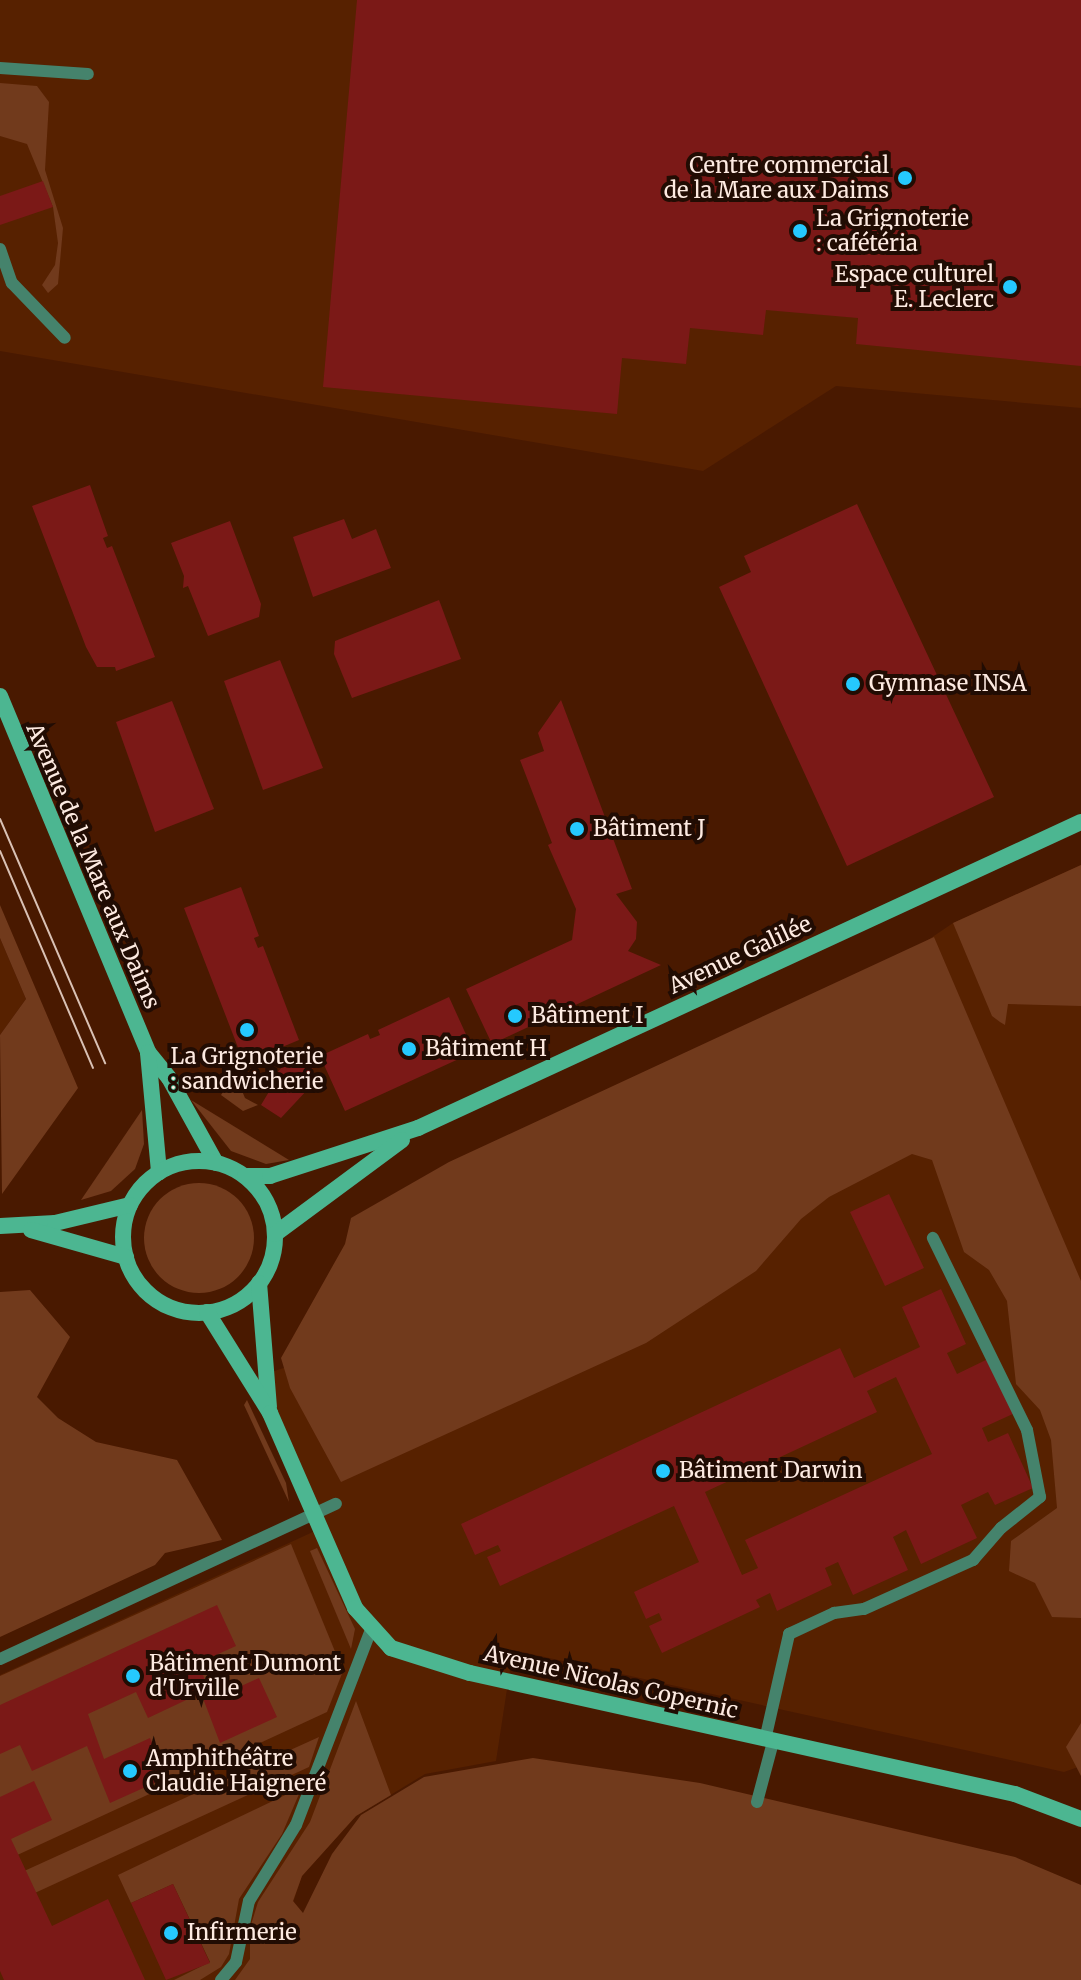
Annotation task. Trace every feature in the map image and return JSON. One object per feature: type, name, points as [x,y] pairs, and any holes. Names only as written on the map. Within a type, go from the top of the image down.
[{"type":"street","name":"Avenue de la Mare aux Daims","points":[[0,696],[148,1052],[169,1078],[216,1163]]},
{"type":"street","name":"Avenue Galilée","points":[[245,1176],[270,1176],[418,1128],[1081,822]]},
{"type":"street","name":"Avenue de la Mare aux Daims","points":[[148,1052],[159,1172]]},
{"type":"street","name":"Avenue Galilée","points":[[275,1234],[418,1128]]},
{"type":"street","points":[[196,1161],[216,1163],[245,1176],[261,1192],[275,1234],[268,1268],[259,1283],[244,1297],[207,1312],[163,1304],[145,1290],[126,1257],[124,1222],[130,1205],[159,1172],[196,1161]]},
{"type":"street","points":[[20,1227],[130,1205]]},
{"type":"street","points":[[0,1226],[20,1227],[126,1257]]},
{"type":"street","name":"Avenue Nicolas Copernic","points":[[259,1283],[270,1413]]},
{"type":"street","name":"Avenue Nicolas Copernic","points":[[207,1312],[270,1413],[355,1608],[371,1630],[391,1648],[424,1662],[1015,1794],[1081,1819]]},
{"type":"lane","points":[[0,68],[88,74]]},
{"type":"lane","points":[[0,249],[12,283],[65,338]]},
{"type":"lane","points":[[757,1802],[789,1634],[834,1613],[864,1609],[973,1560],[1001,1528],[1040,1497],[1021,1416],[933,1238]]},
{"type":"lane","points":[[0,1659],[336,1504]]},
{"type":"lane","points":[[221,1980],[236,1962],[249,1901],[296,1825],[371,1630]]},
{"type":"shaded area","points":[[0,0],[1081,0],[1081,408],[836,386],[703,471],[0,351]]},
{"type":"shaded area","points":[[0,83],[37,86],[49,102],[45,170],[63,228],[58,284],[48,293],[42,285],[55,265],[58,243],[53,207],[27,144],[0,136]]},
{"type":"shaded area","points":[[1081,865],[1081,1766],[1064,1772],[513,1650],[496,1761],[425,1774],[356,1816],[302,1876],[267,1980],[0,1980],[0,1675],[315,1531],[256,1377],[308,1360],[953,923]]},
{"type":"shaded area","points":[[1081,865],[1081,1006],[1008,1004],[1005,1025],[992,1016],[953,923]]},
{"type":"shaded area","points":[[0,905],[78,1088],[2,1194],[0,1035],[26,999],[0,938]]},
{"type":"shaded area","points":[[934,937],[1081,1281],[1081,1618],[1052,1617],[1035,1583],[1009,1571],[1011,1541],[1057,1508],[1051,1440],[1040,1410],[1016,1384],[1007,1301],[989,1270],[964,1252],[932,1160],[912,1154],[829,1197],[801,1219],[756,1271],[646,1343],[341,1482],[290,1388],[281,1358],[345,1244],[351,1218],[449,1162]]},
{"type":"shaded area","points":[[0,938],[26,999],[0,1035]]},
{"type":"shaded area","points":[[235,1074],[245,1098],[258,1105],[243,1111],[221,1095]]},
{"type":"shaded area","points":[[191,1100],[289,1160],[266,1164],[231,1151]]},
{"type":"shaded area","points":[[142,1110],[144,1144],[135,1169],[111,1191],[81,1200]]},
{"type":"shaded area","points":[[199,1183],[220,1187],[238,1199],[250,1217],[254,1238],[250,1259],[238,1277],[220,1289],[199,1293],[178,1289],[160,1277],[148,1259],[144,1238],[148,1217],[160,1199],[178,1187]]},
{"type":"shaded area","points":[[30,1290],[70,1337],[37,1397],[58,1418],[96,1442],[177,1460],[222,1540],[165,1553],[155,1565],[0,1637],[0,1292]]},
{"type":"shaded area","points":[[247,1400],[286,1483],[289,1502],[244,1405]]},
{"type":"shaded area","points":[[291,1544],[343,1671],[327,1712],[0,1863],[0,1676]]},
{"type":"shaded area","points":[[317,1548],[355,1629],[351,1649],[310,1551]]},
{"type":"shaded area","points":[[356,1701],[391,1795],[356,1816],[302,1876],[293,1901],[303,1913],[332,1854],[361,1815],[424,1777],[533,1758],[700,1783],[1015,1857],[1081,1885],[1081,1980],[235,1980],[250,1959],[250,1928],[258,1902],[310,1822]]},
{"type":"shaded area","points":[[1081,1723],[1081,1776],[1066,1747]]},
{"type":"shaded area","points":[[319,1737],[309,1767],[0,1909],[0,1882]]},
{"type":"shaded area","points":[[302,1787],[282,1834],[239,1899],[229,1954],[221,1967],[200,1980],[174,1980],[210,1962],[173,1884],[131,1903],[118,1875]]},
{"type":"building","points":[[357,0],[1081,0],[1081,366],[856,344],[858,318],[766,310],[763,335],[690,328],[686,364],[622,358],[617,414],[323,387]]},
{"type":"building","points":[[43,181],[53,207],[0,225],[0,196]]},
{"type":"building","points":[[90,485],[108,536],[103,538],[107,548],[112,546],[155,657],[116,671],[115,667],[97,667],[86,647],[32,506]]},
{"type":"building","name":"Gymnase INSA","points":[[857,504],[994,797],[847,866],[719,587],[751,572],[744,556]]},
{"type":"building","points":[[344,519],[352,539],[376,529],[391,568],[313,597],[293,537]]},
{"type":"building","points":[[230,521],[261,604],[259,617],[208,636],[188,586],[183,588],[184,576],[171,543]]},
{"type":"building","points":[[439,600],[461,659],[352,698],[334,654],[335,641]]},
{"type":"building","points":[[280,660],[323,768],[263,790],[224,681]]},
{"type":"building","points":[[561,700],[632,889],[616,894],[637,922],[636,939],[628,951],[661,965],[492,1044],[466,989],[572,940],[576,909],[548,845],[552,843],[520,760],[544,751],[538,733]]},
{"type":"building","points":[[172,701],[214,809],[155,832],[116,722]]},
{"type":"building","points":[[241,887],[259,936],[254,938],[258,948],[263,946],[299,1040],[244,1063],[184,908]]},
{"type":"building","name":"Bâtiment H","points":[[449,997],[474,1052],[345,1111],[320,1056],[368,1034],[370,1039],[380,1035],[378,1030]]},
{"type":"building","points":[[299,1047],[318,1060],[303,1083],[309,1088],[281,1118],[261,1105],[270,1090],[265,1087]]},
{"type":"building","points":[[889,1194],[924,1268],[885,1286],[850,1212]]},
{"type":"building","name":"Bâtiment Darwin","points":[[941,1289],[966,1344],[947,1353],[957,1374],[990,1358],[1015,1413],[982,1428],[988,1442],[1008,1433],[1033,1488],[995,1505],[988,1492],[961,1505],[977,1538],[921,1564],[906,1530],[893,1537],[908,1570],[853,1595],[838,1562],[825,1568],[832,1585],[777,1611],[770,1593],[756,1600],[760,1607],[662,1653],[649,1626],[662,1620],[659,1613],[646,1619],[634,1592],[699,1562],[674,1506],[500,1586],[487,1557],[501,1551],[498,1545],[475,1555],[461,1524],[840,1348],[854,1378],[920,1347],[902,1307]],"holes":[[[896,1377],[932,1454],[745,1540],[758,1568],[742,1575],[705,1492],[877,1412],[867,1391]]]},
{"type":"building","name":"Bâtiment Dumont d'Urville","points":[[217,1605],[236,1646],[198,1663],[213,1699],[259,1678],[277,1717],[220,1743],[201,1693],[148,1718],[136,1692],[88,1714],[104,1759],[150,1738],[168,1777],[110,1803],[87,1746],[32,1771],[20,1745],[0,1754],[0,1705]]},
{"type":"building","points":[[34,1781],[52,1820],[11,1839],[52,1926],[108,1899],[145,1980],[4,1980],[0,1971],[0,1797]]},
{"type":"building","name":"Infirmerie","points":[[173,1884],[210,1963],[166,1980],[131,1903]]},
{"type":"tram line","points":[[0,819],[105,1063]]},
{"type":"tram line","points":[[0,851],[93,1068]]},
{"type":"place","name":"Centre commercial de la Mare aux Daims","points":[[905,178]]},
{"type":"place","name":"La Grignoterie : cafétéria","points":[[800,231]]},
{"type":"place","name":"Espace culturel E. Leclerc","points":[[1010,287]]},
{"type":"place","name":"Gymnase INSA","points":[[853,684]]},
{"type":"place","name":"Bâtiment J","points":[[577,829]]},
{"type":"place","name":"Bâtiment I","points":[[515,1016]]},
{"type":"place","name":"La Grignoterie : sandwicherie","points":[[247,1030]]},
{"type":"place","name":"Bâtiment H","points":[[409,1049]]},
{"type":"place","name":"Bâtiment Darwin","points":[[663,1471]]},
{"type":"place","name":"Bâtiment Dumont d'Urville","points":[[133,1676]]},
{"type":"place","name":"Amphithéâtre Claudie Haigneré","points":[[130,1771]]},
{"type":"place","name":"Infirmerie","points":[[171,1933]]}]
